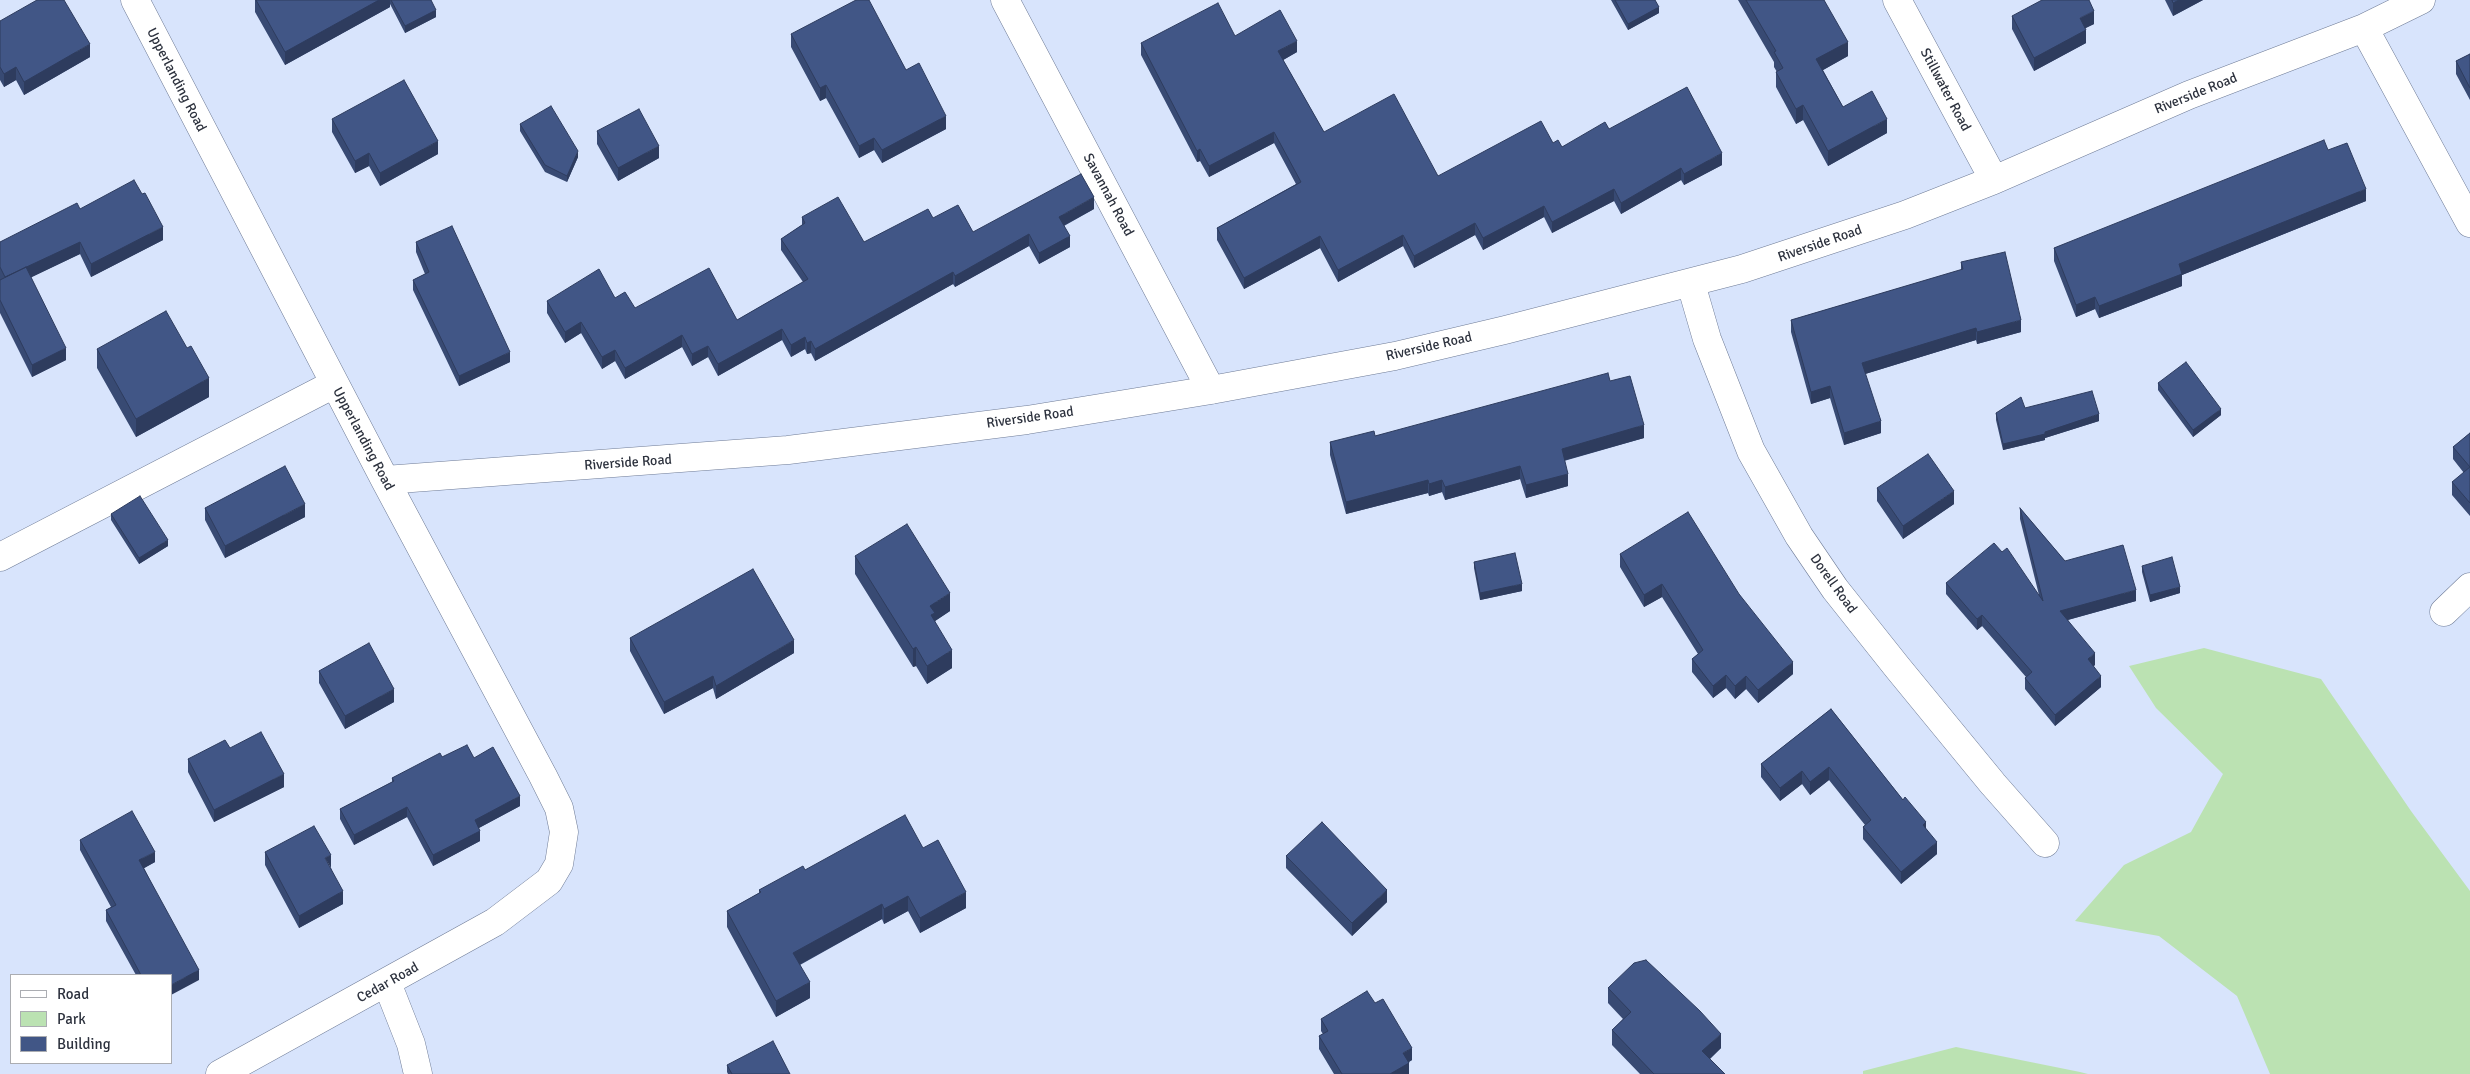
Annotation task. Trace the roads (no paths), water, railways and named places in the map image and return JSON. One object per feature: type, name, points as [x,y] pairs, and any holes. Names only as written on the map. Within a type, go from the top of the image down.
[{"type":"street","name":"Upperlanding Road","points":[[135,0],[334,384],[559,808],[564,832],[563,850],[559,864],[549,882]]},
{"type":"street","name":"Savannah Road","points":[[1005,0],[1211,390]]},
{"type":"street","name":"Stillwater Road","points":[[1896,0],[1994,180]]},
{"type":"street","name":"Riverside Road","points":[[385,480],[788,450],[1027,420],[1211,390],[1395,356],[1691,284],[1822,244],[1994,180],[2189,95],[2364,28],[2421,0]]},
{"type":"street","points":[[2364,28],[2470,223]]},
{"type":"street","name":"Dorell Road","points":[[1691,284],[1707,339],[1751,451],[1799,536],[1834,589],[1993,784],[2044,842]]},
{"type":"street","points":[[0,557],[334,384]]},
{"type":"street","points":[[2444,612],[2470,587]]},
{"type":"street","name":"Cedar Road","points":[[220,1074],[388,983],[495,922],[549,882]]},
{"type":"street","points":[[388,983],[411,1044],[418,1074]]}]
